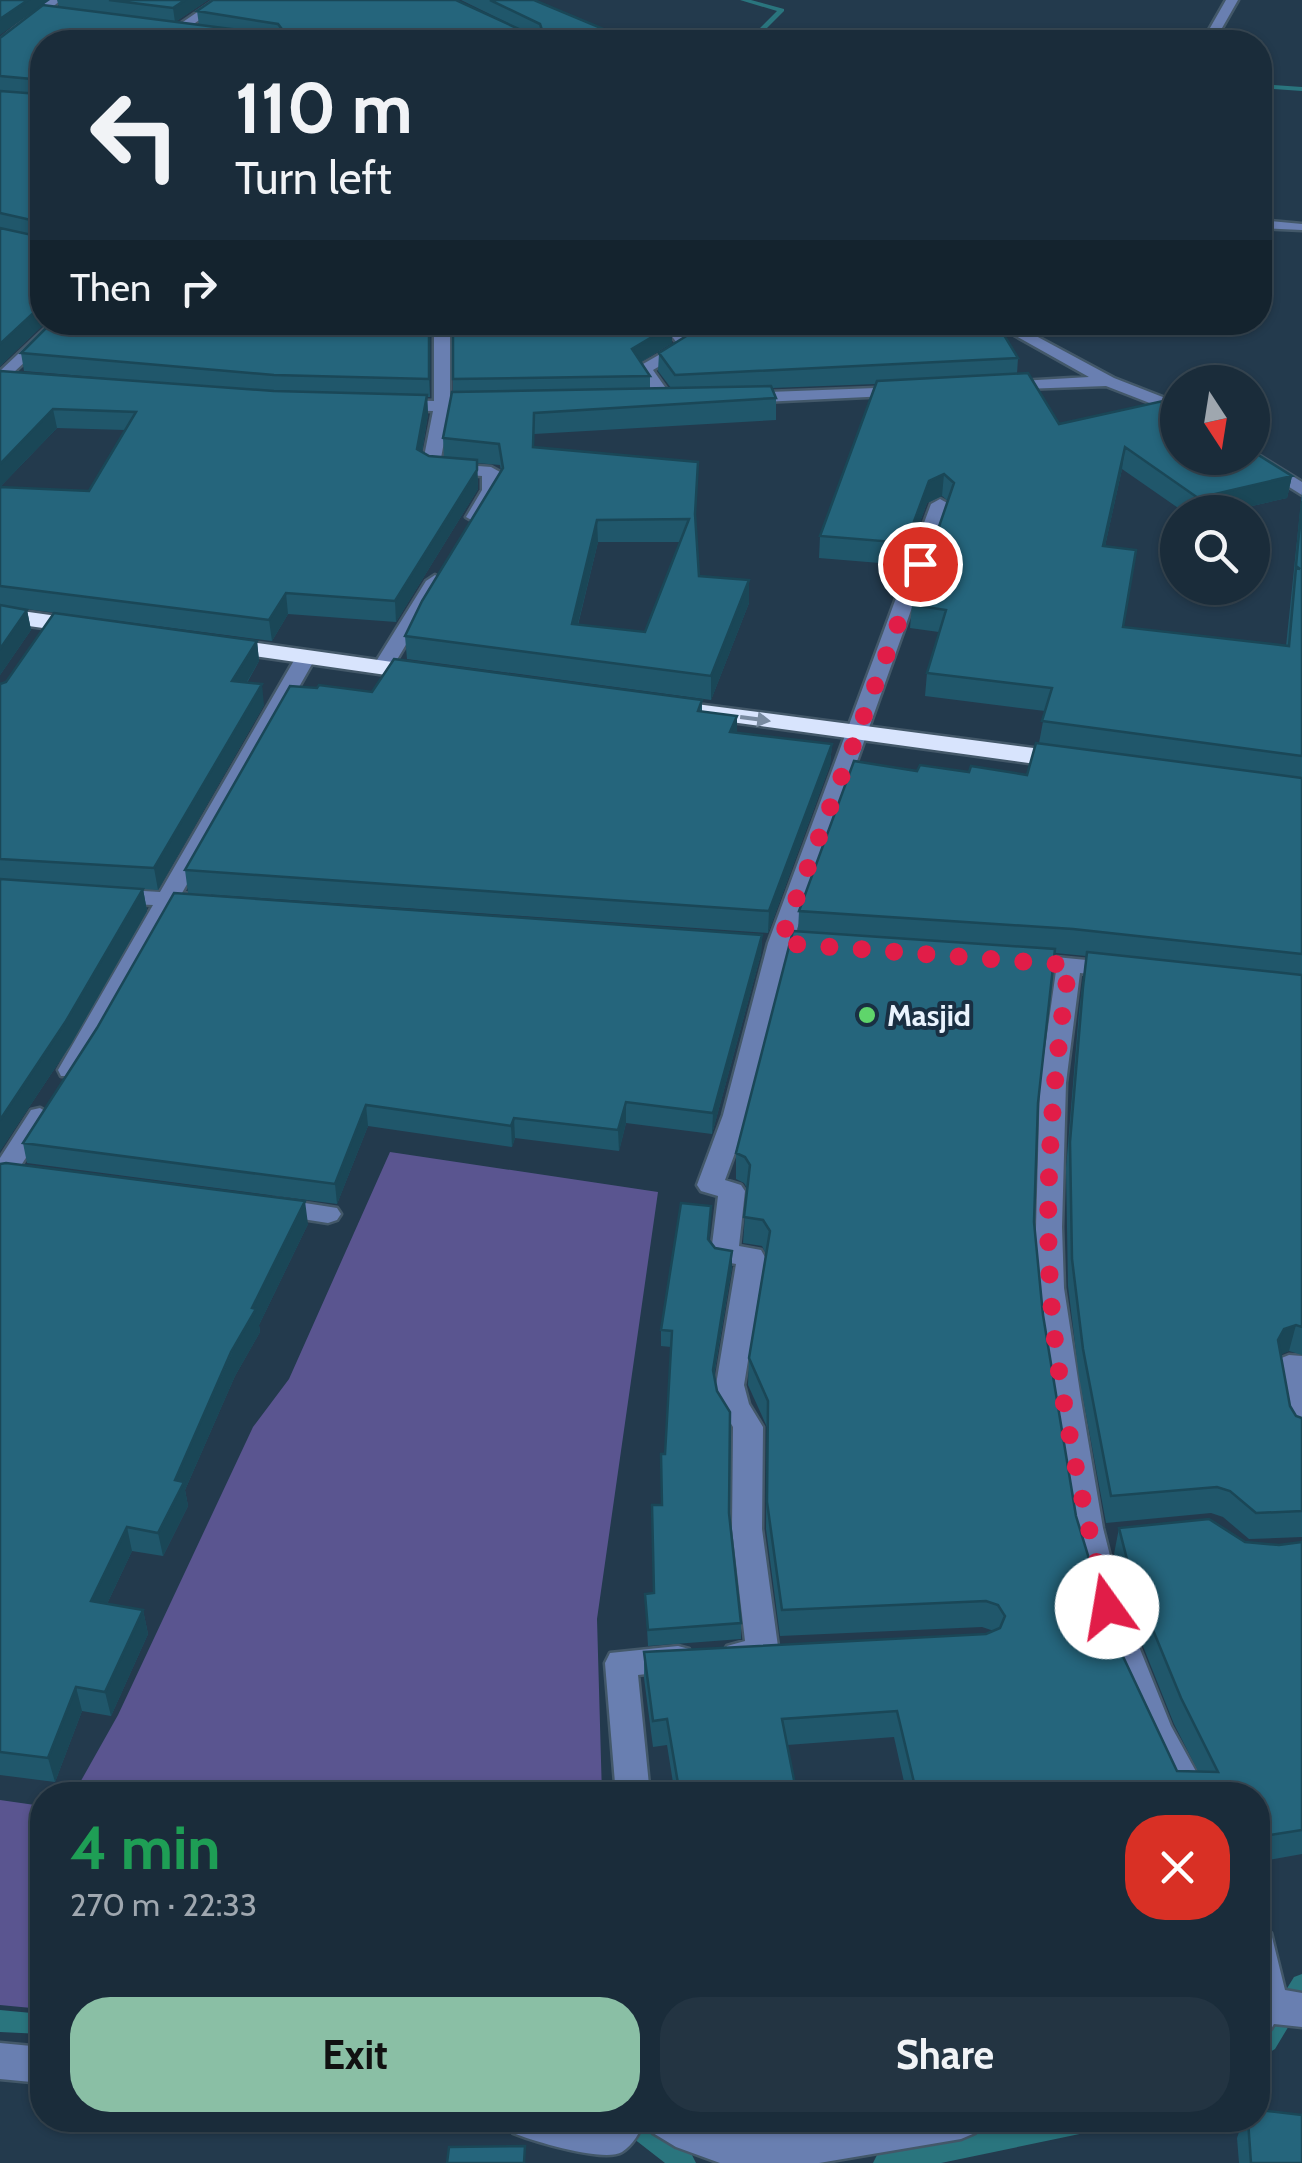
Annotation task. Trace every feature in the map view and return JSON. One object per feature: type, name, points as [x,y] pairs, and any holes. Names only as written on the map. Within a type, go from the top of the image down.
[{"type":"highway","points":[[0,615],[46,629],[109,630]]},
{"type":"highway","points":[[188,641],[458,678]]},
{"type":"highway","points":[[668,707],[1105,766]]},
{"type":"street","points":[[0,46],[56,0]]},
{"type":"street","points":[[181,28],[222,0]]},
{"type":"street","points":[[1215,30],[1232,0]]},
{"type":"street","points":[[43,14],[62,16]]},
{"type":"street","points":[[162,26],[194,30]]},
{"type":"street","points":[[1272,225],[1299,226]]},
{"type":"street","points":[[1,378],[47,335]]},
{"type":"street","points":[[442,335],[442,408],[430,466],[491,472],[492,479],[490,490],[464,534]]},
{"type":"street","points":[[648,401],[673,400],[644,368],[687,345],[678,335]]},
{"type":"street","points":[[1022,335],[1108,381],[1160,402]]},
{"type":"street","points":[[1,378],[21,380]]},
{"type":"street","points":[[980,388],[1108,381]]},
{"type":"street","points":[[730,398],[927,391]]},
{"type":"street","points":[[372,404],[497,406]]},
{"type":"street","points":[[1270,468],[1302,490]]},
{"type":"street","points":[[763,1654],[747,1529],[748,1427],[735,1405],[730,1386],[751,1256],[725,1253],[732,1191],[710,1185],[736,1115],[780,943],[940,504]]},
{"type":"street","points":[[382,668],[443,568]]},
{"type":"street","points":[[41,1178],[1,1174],[86,1046],[306,657]]},
{"type":"street","points":[[92,895],[226,903]]},
{"type":"street","points":[[992,959],[1147,974]]},
{"type":"street","points":[[1069,965],[1053,1083],[1050,1288],[1107,1607],[1156,1731],[1185,1782]]},
{"type":"street","points":[[252,1204],[328,1214]]},
{"type":"street","points":[[1302,1367],[1289,1366],[1302,1432]]},
{"type":"street","points":[[1092,1540],[1131,1536]]},
{"type":"street","points":[[632,1782],[621,1663],[803,1652]]},
{"type":"street","points":[[1270,2011],[1302,2010]]},
{"type":"street","points":[[0,2060],[30,2064]]},
{"type":"street","points":[[581,2132],[608,2138],[614,2132]]},
{"type":"street","points":[[683,2132],[697,2142],[733,2153],[767,2156],[896,2132]]},
{"type":"shaded area","points":[[390,1152],[658,1192],[597,1619],[602,1782],[80,1782],[118,1715],[253,1427],[289,1379]]},
{"type":"shaded area","points":[[0,1800],[30,1804],[30,2008],[0,2005]]},
{"type":"building","points":[[0,0],[28,0],[0,19]]},
{"type":"building","points":[[109,0],[185,0],[173,8]]},
{"type":"building","points":[[213,0],[456,0],[521,30],[279,30],[278,24],[197,11]]},
{"type":"building","points":[[490,0],[534,0],[606,30],[542,30],[540,24]]},
{"type":"building","points":[[43,5],[239,30],[30,30],[30,79],[0,76],[0,38]]},
{"type":"building","points":[[0,91],[30,93],[30,220],[0,213]]},
{"type":"building","points":[[0,228],[30,235],[30,316],[0,344]]},
{"type":"building","points":[[39,335],[429,335],[429,379],[274,375],[21,353]]},
{"type":"building","points":[[453,335],[655,335],[632,349],[650,376],[453,379]]},
{"type":"building","points":[[688,335],[1004,335],[1018,358],[675,375],[659,353]]},
{"type":"building","points":[[0,371],[274,391],[427,395],[417,449],[429,456],[477,460],[477,470],[395,601],[286,593],[269,620],[0,586],[0,487],[89,491],[136,412],[53,409],[0,464]]},
{"type":"building","points":[[1028,373],[1059,424],[1160,402],[1160,471],[1125,447],[1103,546],[1136,550],[1123,627],[1289,646],[1296,568],[1300,569],[1296,566],[1302,501],[1302,756],[1042,721],[1052,688],[927,673],[946,610],[912,605],[954,483],[944,474],[929,481],[906,543],[820,536],[877,381]]},
{"type":"building","points":[[771,386],[776,398],[534,413],[533,447],[698,462],[695,514],[699,576],[749,580],[711,676],[405,636],[503,468],[499,444],[443,438],[452,392]],"holes":[[[689,519],[645,632],[572,624],[597,520]]]},
{"type":"building","points":[[1270,462],[1292,476],[1211,495],[1194,495],[1165,475],[1270,475]]},
{"type":"building","points":[[0,605],[27,610],[0,649]]},
{"type":"building","points":[[54,613],[257,641],[232,681],[262,684],[154,868],[0,859],[0,684],[6,682]]},
{"type":"building","points":[[394,659],[702,700],[698,711],[737,716],[730,732],[832,744],[769,911],[185,870],[290,686],[319,685],[372,692]]},
{"type":"building","points":[[1036,743],[1302,778],[1302,954],[1073,929],[799,911],[854,761],[917,771],[920,765],[969,772],[971,766],[1027,775]]},
{"type":"building","points":[[0,879],[143,889],[66,1021],[0,1120]]},
{"type":"building","points":[[174,893],[762,935],[713,1113],[626,1102],[618,1130],[514,1118],[511,1126],[366,1105],[335,1184],[23,1143],[97,1028]]},
{"type":"building","points":[[793,931],[1055,949],[1038,1103],[1034,1222],[1043,1315],[1076,1516],[1111,1631],[1177,1771],[1218,1772],[1181,1698],[1132,1579],[1119,1528],[1209,1519],[1245,1542],[1302,1542],[1302,1830],[1270,1835],[1270,1782],[914,1782],[897,1711],[782,1719],[794,1782],[678,1782],[667,1719],[653,1721],[644,1652],[986,1634],[1000,1628],[1005,1616],[998,1605],[986,1601],[782,1610],[767,1502],[768,1401],[749,1358],[770,1231],[763,1220],[744,1217],[750,1165],[736,1153]]},
{"type":"building","points":[[1087,952],[1302,975],[1302,1327],[1284,1329],[1278,1340],[1290,1406],[1302,1418],[1302,1511],[1256,1513],[1230,1491],[1217,1487],[1111,1496],[1083,1349],[1072,1259],[1070,1142]]},
{"type":"building","points":[[0,1164],[305,1201],[252,1308],[256,1309],[231,1352],[175,1480],[184,1482],[158,1533],[127,1527],[91,1601],[143,1610],[105,1692],[76,1687],[48,1758],[0,1752]]},
{"type":"building","points":[[681,1203],[711,1206],[708,1239],[715,1248],[732,1251],[713,1370],[717,1391],[730,1412],[729,1513],[741,1623],[648,1630],[645,1594],[654,1593],[652,1505],[662,1505],[661,1454],[665,1454],[672,1331],[661,1330]]},
{"type":"building","points":[[1270,2111],[1302,2115],[1302,2163],[1251,2163],[1249,2132],[1270,2132]]},
{"type":"building","points":[[525,2146],[524,2163],[447,2163],[449,2147]]},
{"type":"waterway","points":[[743,0],[782,10],[761,30]]},
{"type":"waterway","points":[[1272,87],[1302,89]]},
{"type":"waterway","points":[[1270,2036],[1302,1984]]},
{"type":"waterway","points":[[0,2021],[30,2023]]},
{"type":"waterway","points":[[644,2132],[684,2163]]},
{"type":"waterway","points":[[885,2163],[1036,2132]]},
{"type":"place","name":"Masjid","points":[[867,1015]]},
{"type":"route","points":[[920,564],[780,943],[1069,965],[1053,1083],[1050,1288],[1088,1528],[1107,1607]]}]
